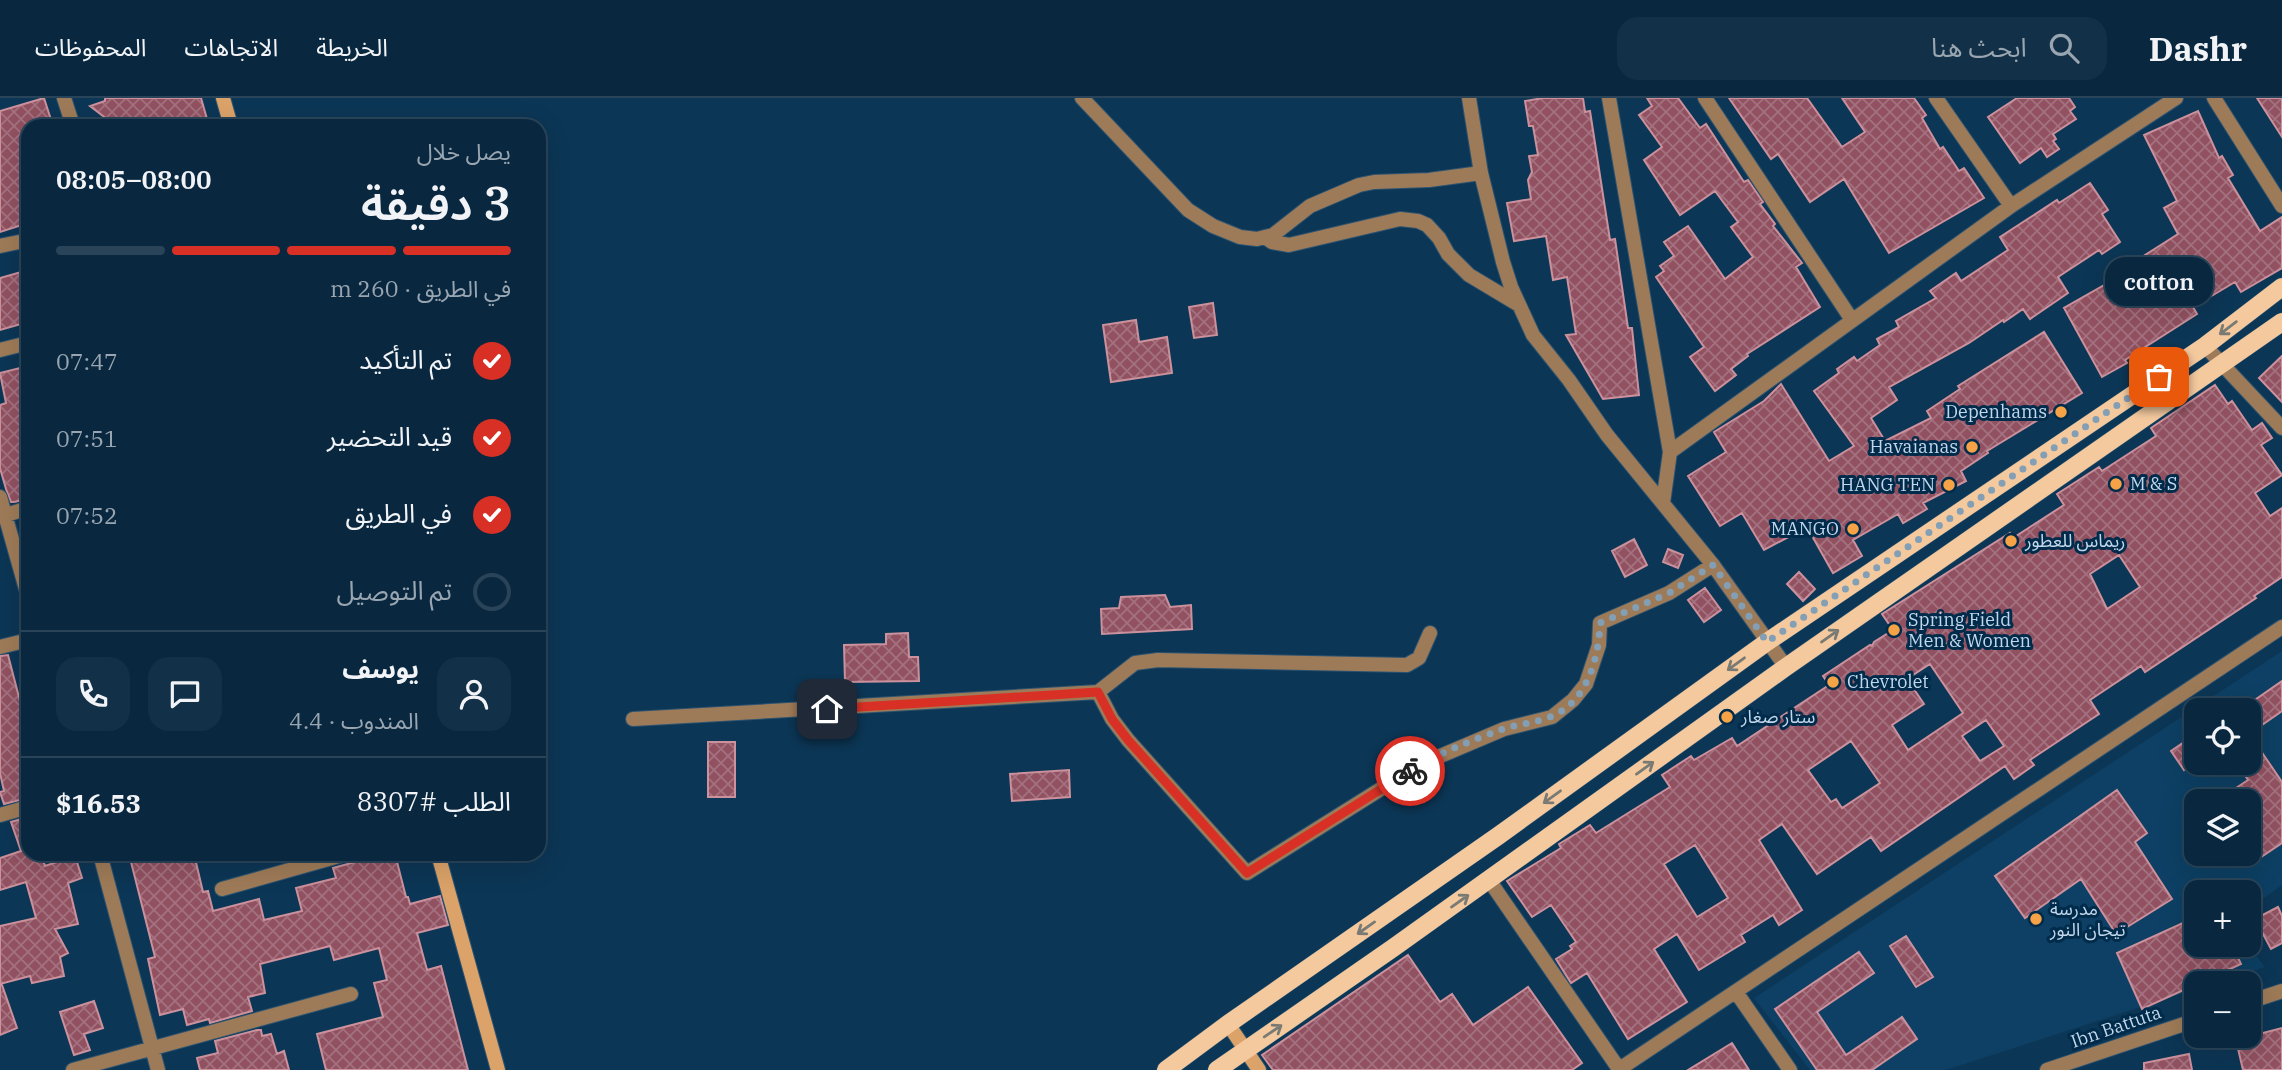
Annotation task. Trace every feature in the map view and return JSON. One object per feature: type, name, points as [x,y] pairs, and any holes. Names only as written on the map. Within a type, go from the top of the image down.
[{"type":"main road","points":[[1167,1070],[1767,642],[2205,346],[2282,287]]},
{"type":"main road","points":[[1217,1070],[1489,880],[1786,667],[2282,322]]},
{"type":"street","points":[[64,98],[71,119]]},
{"type":"street","points":[[223,98],[229,119]]},
{"type":"street","points":[[1082,98],[1177,200],[1213,226],[1240,237],[1257,239],[1280,231],[1291,219],[1310,206],[1359,185],[1481,173]]},
{"type":"street","points":[[1469,98],[1481,173],[1505,269],[1533,335],[1569,380],[1607,435],[1713,565],[1786,667]]},
{"type":"street","points":[[1609,98],[1670,452],[1663,503]]},
{"type":"street","points":[[1705,98],[1852,320]]},
{"type":"street","points":[[1936,98],[2011,206]]},
{"type":"street","points":[[1670,452],[2011,206],[2176,98]]},
{"type":"street","points":[[2214,98],[2282,206]]},
{"type":"street","points":[[1265,237],[1272,242],[1289,245],[1400,219],[1418,221],[1433,231],[1448,254],[1469,275],[1519,304]]},
{"type":"street","points":[[0,246],[19,242]]},
{"type":"street","points":[[0,350],[21,345]]},
{"type":"street","points":[[2205,346],[2282,428]]},
{"type":"street","points":[[0,497],[3,516],[21,574]]},
{"type":"street","points":[[3,516],[21,510]]},
{"type":"street","points":[[1098,692],[1112,719],[1128,740],[1247,873],[1419,765],[1504,729],[1552,717],[1573,700],[1586,684],[1599,645],[1600,623],[1669,593],[1713,565]]},
{"type":"street","points":[[1489,880],[1618,1070],[2282,627]]},
{"type":"street","points":[[633,719],[1098,692],[1135,663],[1158,660],[1407,665],[1419,658],[1430,633]]},
{"type":"street","points":[[0,647],[21,642]]},
{"type":"street","points":[[0,815],[21,809]]},
{"type":"street","points":[[102,861],[158,1070]]},
{"type":"street","points":[[222,889],[321,861]]},
{"type":"street","points":[[440,861],[498,1070]]},
{"type":"street","points":[[2261,998],[2282,991]]},
{"type":"street","points":[[1736,992],[1790,1070]]},
{"type":"street","points":[[73,1070],[351,994]]},
{"type":"street","points":[[1228,1024],[1259,1070]]},
{"type":"street","name":"Ibn Battuta","points":[[2047,1070],[2082,1064],[2184,1025]]},
{"type":"shaded area","name":"مدرسة تيجان النور","points":[[2282,651],[2282,885],[2261,900],[2261,880],[2184,880],[2184,957],[2257,957],[2265,967],[2252,971],[2184,971],[2184,993],[1946,1070],[1810,1070],[1754,998],[2184,715],[2184,775],[2261,775],[2261,698],[2210,698]]},
{"type":"building","points":[[44,98],[51,119],[21,119],[21,225],[0,232],[0,111]]},
{"type":"building","points":[[105,98],[201,98],[207,119],[107,119],[90,106],[105,101]]},
{"type":"building","points":[[1583,98],[1585,112],[1590,111],[1610,240],[1615,239],[1628,328],[1632,328],[1639,395],[1603,399],[1566,335],[1576,334],[1567,277],[1553,280],[1546,236],[1514,241],[1507,203],[1531,199],[1528,180],[1532,172],[1529,156],[1538,155],[1525,101]]},
{"type":"building","points":[[1647,98],[1678,98],[1700,128],[1706,124],[1744,182],[1748,180],[1763,202],[1760,204],[1775,224],[1773,226],[1802,263],[1796,267],[1820,307],[1747,354],[1748,356],[1731,369],[1736,375],[1715,391],[1690,357],[1704,347],[1656,277],[1664,271],[1660,266],[1674,256],[1664,242],[1688,226],[1725,279],[1753,257],[1731,227],[1738,222],[1715,191],[1680,215],[1644,160],[1662,147],[1639,115],[1652,106]]},
{"type":"building","points":[[1729,98],[1807,98],[1842,147],[1865,132],[1842,98],[1914,98],[1926,115],[1922,118],[1940,149],[1943,147],[1959,171],[1964,168],[1984,198],[1889,253],[1844,179],[1810,202],[1778,154],[1771,159]]},
{"type":"building","points":[[2017,98],[2069,98],[2075,107],[2070,111],[2076,119],[2053,134],[2056,139],[2053,141],[2059,149],[2047,157],[2041,148],[2020,163],[1988,117]]},
{"type":"building","points":[[2257,98],[2282,98],[2282,137]]},
{"type":"building","points":[[2198,111],[2219,158],[2222,156],[2233,175],[2228,178],[2260,231],[2282,217],[2282,268],[2241,292],[2235,282],[2193,307],[2197,314],[2125,360],[2127,363],[2102,377],[2064,308],[2134,268],[2131,264],[2178,234],[2164,208],[2177,201],[2144,135]]},
{"type":"building","points":[[2090,183],[2108,210],[2102,214],[2120,242],[2102,254],[2099,250],[2058,277],[2068,293],[2030,319],[2023,309],[1969,343],[1889,387],[1897,400],[1871,418],[1885,441],[1931,418],[1927,411],[1960,389],[1958,386],[2044,332],[2082,393],[1987,451],[1988,453],[1961,471],[1966,481],[1923,503],[1927,509],[1903,523],[1898,514],[1853,540],[1862,556],[1833,573],[1807,527],[1764,550],[1742,513],[1720,526],[1688,476],[1726,452],[1714,432],[1764,401],[1781,384],[1829,461],[1854,446],[1814,391],[1839,373],[1837,369],[1854,357],[1857,361],[1880,345],[1877,339],[1899,327],[1896,321],[1936,298],[1930,291],[1956,273],[1961,281],[2008,250],[2000,237],[2057,200],[2059,203]]},
{"type":"building","points":[[21,272],[21,324],[0,330],[0,278]]},
{"type":"building","points":[[1213,303],[1217,335],[1194,338],[1189,307]]},
{"type":"building","points":[[1136,320],[1139,342],[1167,337],[1172,373],[1111,382],[1103,325]]},
{"type":"building","points":[[2282,356],[2282,402],[2259,378]]},
{"type":"building","points":[[21,368],[21,500],[11,502],[0,468],[0,405],[6,403],[0,373]]},
{"type":"building","points":[[2215,385],[2228,404],[2232,401],[2252,430],[2262,423],[2272,438],[2261,445],[2282,475],[2255,493],[2270,516],[2282,508],[2282,577],[2254,596],[2256,598],[2145,672],[2141,666],[2090,700],[2099,714],[2030,760],[2034,765],[2014,779],[2005,766],[1881,851],[1871,837],[1817,874],[1782,824],[1759,840],[1802,910],[1779,925],[1773,915],[1741,935],[1745,942],[1699,970],[1677,934],[1654,949],[1687,1002],[1628,1039],[1587,973],[1571,983],[1556,959],[1572,949],[1570,946],[1576,942],[1551,905],[1532,917],[1507,881],[1561,848],[1559,844],[1590,825],[1596,833],[1670,787],[1662,775],[1691,756],[1694,760],[1732,738],[1737,746],[1829,685],[1823,676],[1893,630],[1882,614],[2010,533],[2013,538],[2064,505],[2057,494],[2099,467],[2102,471],[2156,436],[2151,428]],"holes":[[[2119,555],[2140,587],[2107,609],[2090,574]],[[1930,664],[1963,713],[1908,750],[1892,725],[1924,704],[1907,679]],[[1986,720],[2004,746],[1980,761],[1962,736]],[[1851,741],[1880,783],[1842,808],[1836,799],[1831,802],[1808,770]],[[1695,845],[1728,898],[1697,917],[1664,864]]]},
{"type":"building","points":[[1634,539],[1647,565],[1625,577],[1612,551]]},
{"type":"building","points":[[1668,549],[1683,555],[1678,568],[1663,562]]},
{"type":"building","points":[[1799,572],[1815,589],[1803,601],[1787,584]]},
{"type":"building","points":[[1705,588],[1721,610],[1704,622],[1688,600]]},
{"type":"building","points":[[1165,595],[1170,607],[1191,605],[1192,629],[1102,634],[1101,609],[1119,608],[1121,597]]},
{"type":"building","points":[[908,633],[909,657],[918,657],[919,681],[845,682],[844,645],[886,644],[886,634]]},
{"type":"building","points":[[8,655],[21,705],[21,800],[4,804],[0,792],[4,791],[0,773],[0,656]]},
{"type":"building","points":[[2282,681],[2282,711],[2261,726],[2261,698],[2258,698]]},
{"type":"building","points":[[708,742],[735,742],[735,797],[708,797]]},
{"type":"building","points":[[2184,742],[2184,770],[2171,751]]},
{"type":"building","points":[[2263,754],[2282,782],[2282,843],[2261,857],[2261,789],[2234,789],[2248,780],[2245,775],[2261,775]]},
{"type":"building","points":[[1069,770],[1070,797],[1012,801],[1010,774]]},
{"type":"building","points":[[2117,790],[2147,833],[2135,842],[2172,899],[2116,934],[2081,879],[2025,918],[1995,876]]},
{"type":"building","points":[[21,819],[21,851],[11,822]]},
{"type":"building","points":[[21,851],[21,861],[43,861],[45,866],[60,861],[77,861],[82,878],[68,883],[78,924],[55,929],[68,953],[60,957],[64,976],[32,983],[30,976],[0,984],[0,926],[36,918],[26,882],[0,890],[0,858]]},
{"type":"building","points":[[131,861],[196,861],[203,892],[208,891],[213,911],[259,899],[264,920],[302,911],[296,888],[336,878],[333,868],[359,861],[397,861],[410,904],[440,896],[448,925],[417,933],[427,970],[441,966],[468,1070],[326,1070],[317,1034],[383,1017],[374,983],[387,980],[379,948],[334,960],[330,946],[260,964],[265,993],[248,997],[252,1011],[210,1023],[209,1019],[187,1025],[183,1009],[160,1015],[148,959],[155,957]]},
{"type":"building","points":[[2278,907],[2282,916],[2282,943],[2271,949],[2261,930],[2261,916]]},
{"type":"building","points":[[2184,922],[2184,957],[2238,957],[2241,964],[2226,971],[2184,971],[2184,990],[2142,1009],[2117,953]]},
{"type":"building","points":[[1906,936],[1933,977],[1916,987],[1890,946]]},
{"type":"building","points":[[1859,952],[1874,973],[1817,1012],[1846,1055],[1902,1017],[1917,1039],[1872,1070],[1817,1070],[1775,1009]]},
{"type":"building","points":[[1408,955],[1440,1002],[1452,994],[1473,1025],[1528,987],[1582,1063],[1572,1070],[1273,1070],[1262,1055]]},
{"type":"building","points":[[0,985],[17,1028],[0,1035]]},
{"type":"building","points":[[94,1001],[103,1028],[84,1034],[90,1050],[74,1055],[60,1012]]},
{"type":"building","points":[[2282,1028],[2282,1070],[2243,1070],[2238,1048],[2261,1048],[2261,1033]]},
{"type":"building","points":[[261,1030],[262,1036],[271,1034],[277,1054],[284,1051],[289,1070],[200,1070],[197,1058],[218,1053],[215,1041]]},
{"type":"building","points":[[1732,1043],[1749,1070],[1688,1070]]},
{"type":"building","points":[[2189,1054],[2192,1070],[2144,1070],[2144,1063]]},
{"type":"way so far","points":[[1410,771],[1504,729],[1552,717],[1573,700],[1586,684],[1599,645],[1600,623],[1669,593],[1713,565],[1767,642],[2159,377]]},
{"type":"place","name":"cotton","points":[[2159,377]]},
{"type":"place","name":"Depenhams","points":[[2061,412]]},
{"type":"place","name":"Havaianas","points":[[1972,447]]},
{"type":"place","name":"M & S","points":[[2116,484]]},
{"type":"place","name":"HANG TEN","points":[[1949,485]]},
{"type":"place","name":"MANGO","points":[[1853,529]]},
{"type":"place","name":"ريماس للعطور","points":[[2011,541]]},
{"type":"place","name":"Spring Field Men & Women","points":[[1894,630]]},
{"type":"place","name":"Chevrolet","points":[[1833,682]]},
{"type":"place","name":"ستار صغار","points":[[1727,717]]},
{"type":"place","name":"مدرسة تيجان النور","points":[[2036,919]]},
{"type":"route","points":[[827,709],[1098,692],[1112,719],[1128,740],[1247,873],[1410,771]]}]
